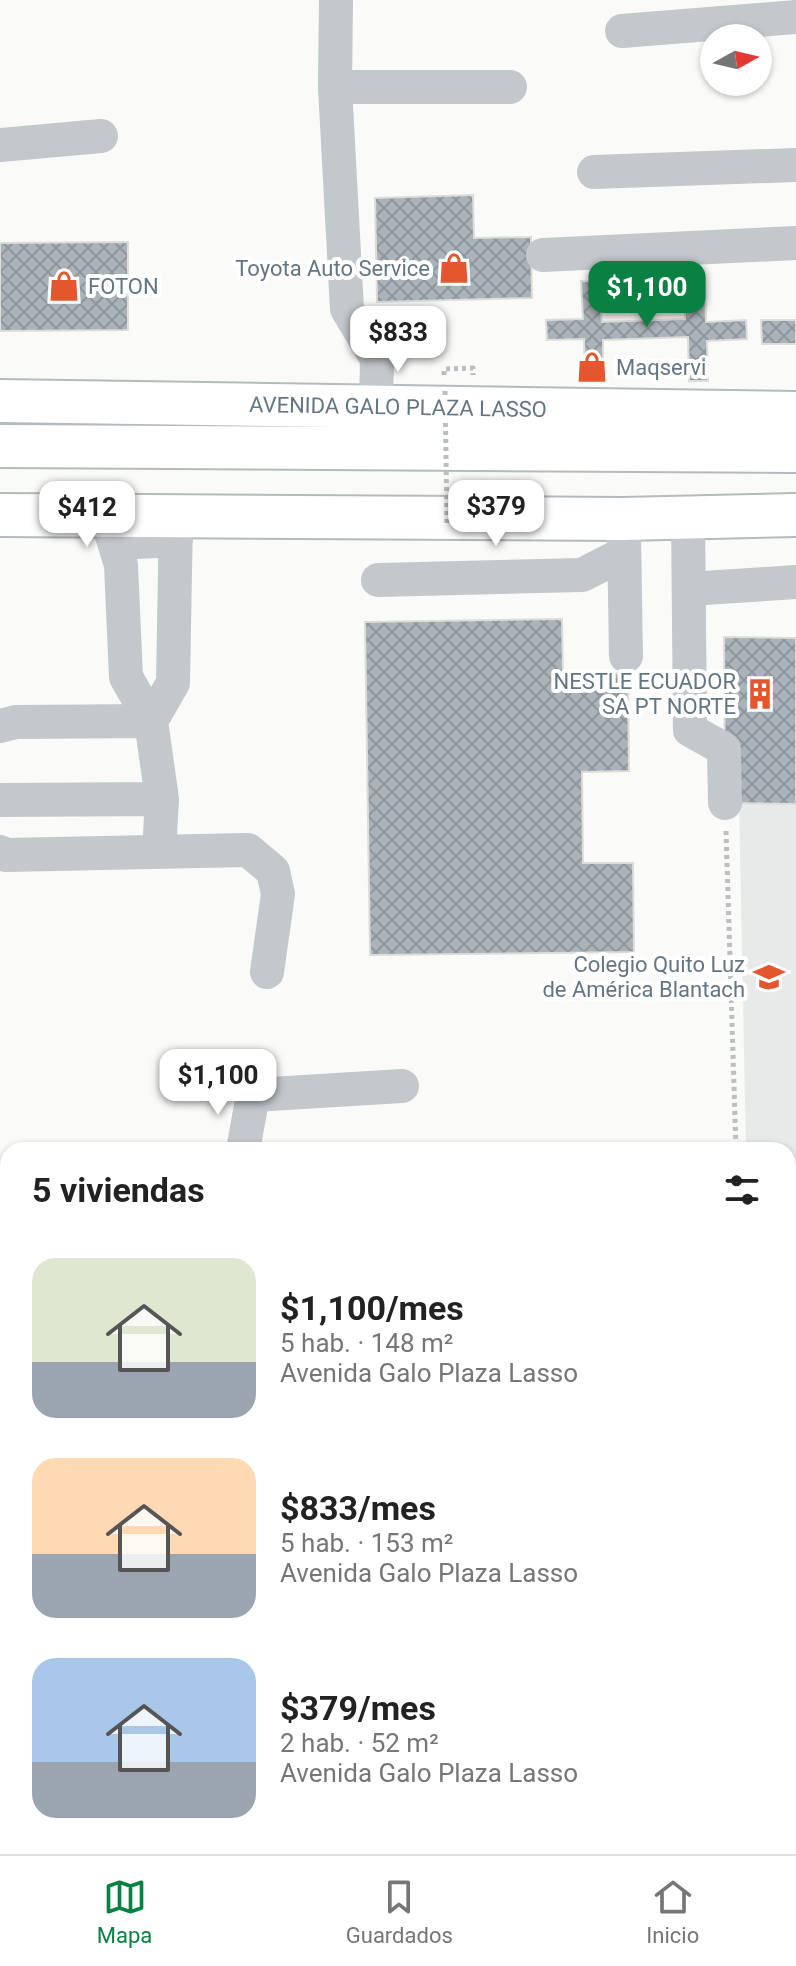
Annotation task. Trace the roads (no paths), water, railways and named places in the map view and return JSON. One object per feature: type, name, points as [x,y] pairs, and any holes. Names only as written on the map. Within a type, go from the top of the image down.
[{"type":"main road","name":"AVENIDA GALO PLAZA LASSO","points":[[0,401],[796,413]]},
{"type":"main road","name":"AVENIDA GALO PLAZA LASSO","points":[[0,446],[796,451]]},
{"type":"main road","points":[[0,473],[796,475]]},
{"type":"main road","points":[[0,515],[111,529],[623,536],[688,516],[796,515]]},
{"type":"street","points":[[336,0],[335,87],[347,309],[377,359],[376,406]]},
{"type":"street","points":[[622,31],[796,17]]},
{"type":"street","points":[[335,87],[510,87]]},
{"type":"street","points":[[0,145],[101,136]]},
{"type":"street","points":[[594,172],[796,165]]},
{"type":"street","points":[[543,255],[796,243]]},
{"type":"street","points":[[688,516],[690,730],[724,749],[725,803]]},
{"type":"street","points":[[151,721],[173,683],[176,528]]},
{"type":"street","points":[[111,529],[121,565],[126,677],[151,721],[162,799],[159,852]]},
{"type":"street","points":[[378,580],[582,575],[623,536]]},
{"type":"street","points":[[623,536],[626,656]]},
{"type":"street","points":[[689,589],[796,582]]},
{"type":"street","points":[[0,726],[16,722],[151,721]]},
{"type":"street","points":[[0,800],[162,799]]},
{"type":"street","points":[[0,852],[6,855],[248,850],[273,871],[278,894],[267,972]]},
{"type":"street","points":[[244,1142],[253,1095],[402,1086]]},
{"type":"place","name":"Toyota Auto Service","points":[[454,268]]},
{"type":"place","name":"FOTON","points":[[64,286]]},
{"type":"place","name":"Maqservi","points":[[592,367]]},
{"type":"place","name":"NESTLE ECUADOR SA PT NORTE","points":[[760,694]]},
{"type":"place","name":"Colegio Quito Luz de América Blantach","points":[[769,977]]}]
